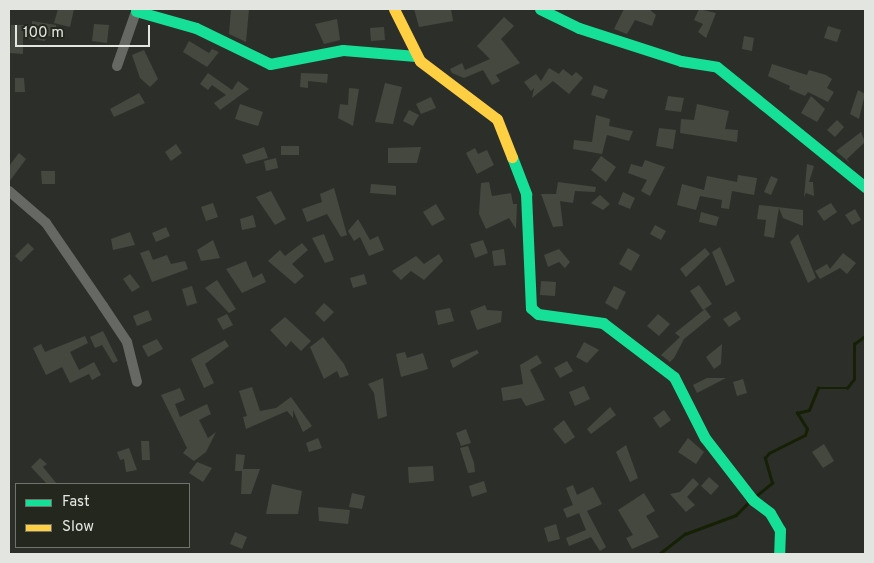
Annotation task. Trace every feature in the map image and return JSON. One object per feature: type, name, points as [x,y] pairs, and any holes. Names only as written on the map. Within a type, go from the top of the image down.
[{"type":"street","points":[[394,9],[416,56],[497,119],[526,194],[531,308],[538,314],[602,323],[674,377],[705,438],[753,500],[770,512],[780,530],[779,554]]},
{"type":"street","points":[[540,9],[579,28],[681,61],[717,67],[865,187]]},
{"type":"street","points":[[117,66],[137,10],[196,28],[270,64],[343,50],[416,56]]},
{"type":"street","points":[[9,191],[46,223],[103,306],[127,342],[137,382]]},
{"type":"building","points":[[58,9],[74,9],[70,27],[54,23]]},
{"type":"building","points":[[231,9],[249,9],[246,42],[229,34]]},
{"type":"building","points":[[414,9],[451,9],[453,21],[419,27]]},
{"type":"building","points":[[624,9],[649,9],[656,15],[652,26],[635,20],[627,34],[614,29]]},
{"type":"building","points":[[699,9],[716,13],[706,38],[698,32],[703,24],[694,20]]},
{"type":"building","points":[[504,17],[514,26],[501,39],[520,63],[496,75],[500,81],[492,85],[483,70],[464,78],[452,73],[450,69],[462,63],[465,70],[490,59],[477,46]]},
{"type":"building","points":[[337,19],[340,40],[324,44],[315,24]]},
{"type":"building","points":[[32,21],[56,25],[56,36],[46,36],[45,41],[23,38],[23,54],[10,53],[11,25],[32,25]]},
{"type":"building","points":[[94,24],[109,25],[107,43],[92,41]]},
{"type":"building","points":[[828,26],[841,30],[837,42],[824,38]]},
{"type":"building","points":[[384,27],[385,40],[371,41],[370,28]]},
{"type":"building","points":[[744,36],[754,38],[752,51],[742,49]]},
{"type":"building","points":[[189,41],[209,53],[212,49],[219,52],[207,67],[183,52]]},
{"type":"building","points":[[144,50],[158,79],[150,87],[140,78],[132,55]]},
{"type":"building","points":[[772,64],[807,75],[809,70],[826,75],[832,79],[827,88],[834,92],[828,102],[808,92],[805,96],[789,89],[790,86],[768,76]]},
{"type":"building","points":[[549,68],[559,74],[563,69],[572,76],[576,72],[583,78],[569,94],[553,81],[532,98],[534,88],[531,91],[524,82],[536,74],[541,81]]},
{"type":"building","points":[[208,73],[232,90],[238,81],[249,89],[220,110],[214,103],[226,95],[212,85],[208,90],[200,84]]},
{"type":"building","points":[[301,73],[328,74],[327,83],[308,81],[308,88],[300,87]]},
{"type":"building","points":[[15,78],[24,78],[25,92],[15,92]]},
{"type":"building","points":[[385,83],[402,87],[393,124],[375,122]]},
{"type":"building","points":[[594,85],[608,90],[604,99],[591,95]]},
{"type":"building","points":[[349,88],[359,89],[353,126],[338,118],[340,104],[348,105]]},
{"type":"building","points":[[858,90],[865,94],[859,119],[850,114]]},
{"type":"building","points":[[139,93],[145,103],[114,117],[110,109]]},
{"type":"building","points":[[668,96],[684,98],[681,112],[665,110]]},
{"type":"building","points":[[811,96],[825,109],[817,122],[801,113]]},
{"type":"building","points":[[431,97],[436,108],[421,114],[416,104]]},
{"type":"building","points":[[240,104],[263,112],[258,126],[235,119]]},
{"type":"building","points":[[697,104],[729,111],[725,129],[738,130],[737,142],[680,133],[681,119],[694,120]]},
{"type":"building","points":[[409,110],[419,115],[413,126],[403,121]]},
{"type":"building","points":[[596,115],[610,119],[609,126],[633,131],[629,141],[607,135],[602,154],[573,149],[574,140],[592,142]]},
{"type":"building","points":[[837,120],[844,127],[835,137],[827,130]]},
{"type":"building","points":[[659,128],[676,130],[673,149],[656,146]]},
{"type":"building","points":[[861,132],[865,142],[847,159],[850,163],[836,151]]},
{"type":"building","points":[[176,144],[182,153],[171,161],[165,152]]},
{"type":"building","points":[[281,146],[299,146],[299,155],[281,155]]},
{"type":"building","points":[[264,147],[268,158],[246,164],[242,155]]},
{"type":"building","points":[[421,147],[417,163],[388,163],[388,148]]},
{"type":"building","points":[[475,148],[478,154],[487,150],[494,165],[477,174],[466,153]]},
{"type":"building","points":[[19,153],[26,159],[9,182],[9,166]]},
{"type":"building","points":[[601,156],[616,167],[606,182],[591,170]]},
{"type":"building","points":[[276,158],[278,168],[266,171],[264,161]]},
{"type":"building","points":[[645,160],[665,167],[650,196],[641,191],[647,180],[628,173],[631,164],[642,167]]},
{"type":"building","points":[[807,164],[814,166],[809,182],[813,182],[814,196],[806,193],[804,197]]},
{"type":"building","points":[[41,171],[55,171],[55,184],[42,184]]},
{"type":"building","points":[[738,175],[757,178],[754,195],[732,191],[729,209],[721,208],[722,200],[700,196],[696,210],[677,205],[682,184],[704,190],[707,176],[737,182]]},
{"type":"building","points":[[771,176],[778,179],[771,195],[764,192]]},
{"type":"building","points":[[489,182],[492,196],[511,193],[513,204],[517,204],[516,229],[509,218],[486,229],[479,214],[481,183]]},
{"type":"building","points":[[558,182],[596,187],[595,192],[575,191],[573,203],[560,201],[563,226],[553,227],[541,194],[556,194]]},
{"type":"building","points":[[371,184],[396,186],[396,195],[370,193]]},
{"type":"building","points":[[334,188],[347,235],[341,237],[327,214],[307,222],[302,209],[322,202],[320,194]]},
{"type":"building","points":[[271,191],[286,219],[275,225],[256,197]]},
{"type":"building","points":[[623,192],[635,198],[630,209],[618,204]]},
{"type":"building","points":[[600,195],[610,204],[603,210],[591,203]]},
{"type":"building","points":[[213,203],[218,217],[206,221],[201,207]]},
{"type":"building","points":[[831,203],[837,212],[824,221],[817,211]]},
{"type":"building","points":[[436,204],[445,219],[432,226],[423,212]]},
{"type":"building","points":[[759,205],[803,210],[803,226],[783,218],[779,208],[774,238],[764,236],[766,220],[757,219]]},
{"type":"building","points":[[855,209],[861,220],[852,225],[845,215]]},
{"type":"building","points":[[701,212],[719,217],[716,226],[699,222]]},
{"type":"building","points":[[253,215],[256,227],[242,230],[240,219]]},
{"type":"building","points":[[358,219],[370,240],[378,236],[384,250],[369,256],[360,237],[354,241],[348,231]]},
{"type":"building","points":[[655,225],[666,231],[661,240],[650,234]]},
{"type":"building","points":[[166,227],[170,236],[156,242],[152,233]]},
{"type":"building","points":[[130,232],[135,245],[113,250],[111,239]]},
{"type":"building","points":[[324,234],[334,260],[325,263],[312,238]]},
{"type":"building","points":[[798,234],[816,278],[808,283],[790,242]]},
{"type":"building","points":[[213,240],[220,258],[201,261],[197,250]]},
{"type":"building","points":[[483,240],[488,253],[475,258],[470,244]]},
{"type":"building","points":[[28,243],[34,249],[21,262],[15,256]]},
{"type":"building","points":[[302,243],[308,250],[292,264],[304,276],[295,284],[268,261],[280,250],[285,256]]},
{"type":"building","points":[[720,247],[735,281],[726,286],[712,252]]},
{"type":"building","points":[[628,248],[640,255],[631,271],[619,264]]},
{"type":"building","points":[[705,248],[710,254],[686,277],[680,269]]},
{"type":"building","points":[[504,249],[506,265],[494,266],[492,251]]},
{"type":"building","points":[[559,249],[570,262],[565,268],[559,262],[548,267],[544,255]]},
{"type":"building","points":[[149,250],[153,260],[167,255],[171,264],[185,261],[188,269],[152,282],[140,253]]},
{"type":"building","points":[[843,253],[856,263],[847,274],[840,268],[820,279],[815,271],[827,264],[830,269]]},
{"type":"building","points":[[439,254],[443,261],[424,280],[411,271],[401,280],[392,271],[416,256],[424,264]]},
{"type":"building","points":[[246,261],[253,278],[262,273],[266,282],[242,293],[226,269]]},
{"type":"building","points":[[130,274],[140,287],[132,292],[123,279]]},
{"type":"building","points":[[364,274],[367,284],[353,288],[350,278]]},
{"type":"building","points":[[217,280],[236,309],[229,313],[205,288]]},
{"type":"building","points":[[541,281],[556,282],[555,296],[540,295]]},
{"type":"building","points":[[699,285],[712,304],[703,310],[690,291]]},
{"type":"building","points":[[192,286],[197,303],[187,306],[182,289]]},
{"type":"building","points":[[614,286],[626,292],[617,310],[605,303]]},
{"type":"building","points":[[324,303],[334,312],[324,322],[315,313]]},
{"type":"building","points":[[485,305],[487,310],[502,311],[501,322],[477,330],[470,311]]},
{"type":"building","points":[[450,308],[454,321],[438,325],[435,311]]},
{"type":"building","points":[[705,309],[711,317],[684,339],[674,358],[670,362],[661,355],[680,337],[675,333]]},
{"type":"building","points":[[148,310],[152,320],[137,326],[133,316]]},
{"type":"building","points":[[736,311],[741,319],[729,327],[723,319]]},
{"type":"building","points":[[227,314],[233,325],[223,330],[217,319]]},
{"type":"building","points":[[658,314],[670,324],[659,336],[647,326]]},
{"type":"building","points":[[285,317],[311,341],[301,351],[291,341],[286,347],[270,330]]},
{"type":"building","points":[[103,331],[118,361],[113,363],[102,345],[95,348],[90,337]]},
{"type":"building","points":[[85,336],[88,343],[70,352],[79,370],[94,362],[101,375],[92,380],[89,374],[70,383],[62,367],[46,375],[33,348],[41,344],[45,352]]},
{"type":"building","points":[[323,337],[344,364],[349,375],[340,378],[337,371],[324,379],[310,347]]},
{"type":"building","points":[[157,339],[163,349],[148,357],[142,346]]},
{"type":"building","points":[[225,340],[229,346],[205,364],[214,383],[204,388],[191,359]]},
{"type":"building","points":[[584,342],[599,350],[587,363],[576,357]]},
{"type":"building","points":[[722,344],[721,364],[714,369],[706,357]]},
{"type":"building","points":[[477,350],[479,353],[453,368],[450,360]]},
{"type":"building","points":[[405,352],[407,358],[423,353],[428,369],[401,377],[396,354]]},
{"type":"building","points":[[537,355],[542,363],[530,370],[545,400],[526,406],[521,398],[503,401],[501,388],[523,384],[520,365]]},
{"type":"building","points":[[567,361],[573,371],[560,378],[554,368]]},
{"type":"building","points":[[383,378],[387,416],[378,419],[374,393],[368,384]]},
{"type":"building","points":[[707,378],[726,378],[697,393],[693,385]]},
{"type":"building","points":[[743,379],[747,393],[737,396],[733,382]]},
{"type":"building","points":[[584,386],[590,399],[575,406],[569,392]]},
{"type":"building","points":[[252,387],[260,411],[276,408],[291,397],[312,426],[303,432],[293,410],[293,418],[287,411],[246,429],[243,417],[247,416],[239,391]]},
{"type":"building","points":[[180,388],[185,400],[175,404],[180,417],[207,404],[211,414],[199,420],[208,438],[216,432],[206,452],[194,461],[183,453],[187,448],[161,395]]},
{"type":"building","points":[[610,407],[616,415],[591,434],[587,429]]},
{"type":"building","points":[[664,410],[671,420],[660,428],[653,418]]},
{"type":"building","points":[[564,420],[575,437],[565,444],[553,429]]},
{"type":"building","points":[[466,429],[471,443],[461,446],[456,433]]},
{"type":"building","points":[[318,438],[322,448],[309,452],[306,443]]},
{"type":"building","points":[[688,438],[704,452],[696,464],[678,452]]},
{"type":"building","points":[[141,441],[149,441],[150,460],[142,460]]},
{"type":"building","points":[[824,444],[834,461],[823,468],[812,452]]},
{"type":"building","points":[[626,445],[638,478],[630,482],[616,452]]},
{"type":"building","points":[[468,446],[475,472],[468,473],[460,448]]},
{"type":"building","points":[[129,448],[137,470],[126,472],[124,459],[120,460],[117,452]]},
{"type":"building","points":[[236,454],[245,455],[243,469],[260,469],[251,494],[241,494],[242,471],[235,471]]},
{"type":"building","points":[[40,458],[47,464],[43,467],[56,483],[46,483],[31,467]]},
{"type":"building","points":[[197,462],[212,468],[203,482],[189,473]]},
{"type":"building","points":[[433,466],[434,481],[409,483],[408,467]]},
{"type":"building","points":[[709,477],[719,486],[711,495],[701,486]]},
{"type":"building","points":[[693,478],[699,484],[687,497],[695,505],[686,512],[670,494],[680,492]]},
{"type":"building","points":[[484,481],[487,492],[472,497],[469,486]]},
{"type":"building","points":[[272,484],[302,491],[298,514],[266,514]]},
{"type":"building","points":[[573,485],[577,495],[593,487],[602,504],[587,511],[606,547],[600,551],[591,537],[569,546],[566,538],[586,530],[579,513],[567,518],[563,509],[573,505],[566,488]]},
{"type":"building","points":[[352,493],[365,496],[362,509],[349,507]]},
{"type":"building","points":[[644,493],[655,511],[646,516],[659,537],[632,549],[626,538],[633,535],[618,510]]},
{"type":"building","points":[[318,507],[350,510],[348,524],[319,521]]},
{"type":"building","points":[[556,524],[560,539],[548,542],[544,528]]},
{"type":"building","points":[[235,532],[247,537],[242,549],[230,544]]},
{"type":"waterway","points":[[756,496],[772,483],[765,458],[769,453],[805,435],[807,429],[797,413],[809,410],[818,388],[847,388],[854,379],[854,344],[865,336]]},
{"type":"waterway","points":[[659,554],[685,534],[736,515],[748,503]]},
{"type":"traffic: fast","points":[[540,9],[579,28],[681,61],[717,67],[865,187]]},
{"type":"traffic: fast","points":[[136,11],[196,28],[270,64],[343,50],[416,56]]},
{"type":"traffic: fast","points":[[512,157],[526,194],[531,308],[538,314],[603,323],[674,377],[705,438],[753,500],[770,513],[780,530],[779,554]]},
{"type":"traffic: slow","points":[[394,9],[420,61],[497,119],[512,157]]}]
